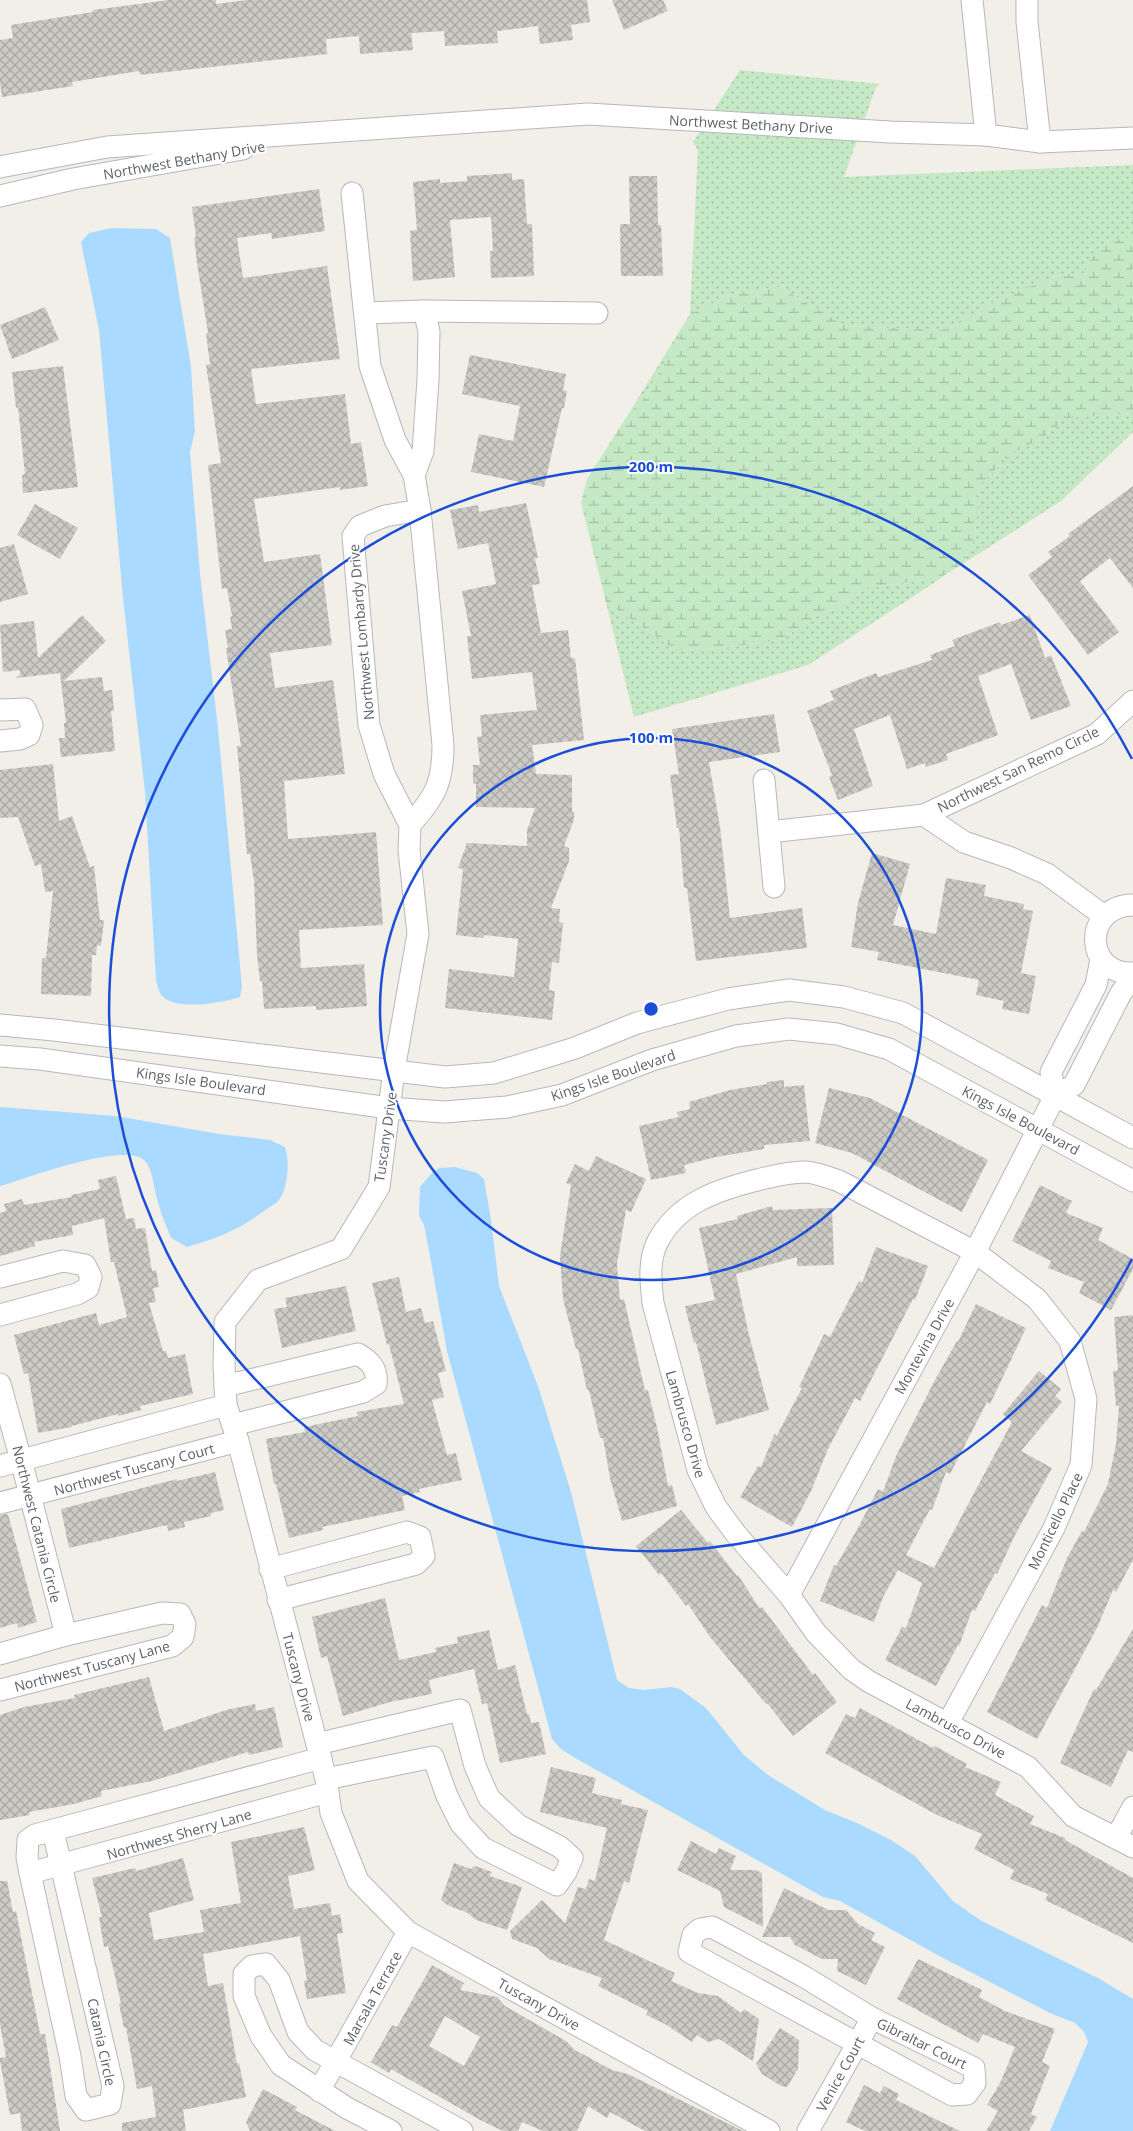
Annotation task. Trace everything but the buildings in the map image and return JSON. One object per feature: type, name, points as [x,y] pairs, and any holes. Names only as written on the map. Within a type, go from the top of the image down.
[{"type":"street","points":[[972,0],[986,135]]},
{"type":"street","points":[[1027,0],[1027,22],[1040,142]]},
{"type":"street","name":"Northwest Bethany Drive","points":[[0,167],[107,147],[588,114],[880,132],[986,135],[1040,142],[1133,138]]},
{"type":"street","name":"Northwest Bethany Drive","points":[[0,196],[73,179],[166,162],[368,130]]},
{"type":"street","points":[[352,193],[370,366],[395,440],[414,476],[420,510],[443,745],[443,769],[430,802],[410,825]]},
{"type":"street","points":[[365,313],[424,311],[597,313]]},
{"type":"street","points":[[414,476],[423,451],[428,380],[429,332],[424,311]]},
{"type":"street","name":"Northwest Lombardy Drive","points":[[394,1070],[418,934],[409,850],[410,825],[384,774],[369,725],[353,536],[360,526],[385,516],[420,510]]},
{"type":"street","name":"Northwest San Remo Circle","points":[[769,832],[924,815],[1097,734],[1133,701]]},
{"type":"street","points":[[0,710],[26,709],[32,725],[29,735],[20,739],[0,742]]},
{"type":"street","points":[[764,780],[774,887]]},
{"type":"street","name":"Northwest San Remo Circle","points":[[924,815],[964,842],[1011,858],[1047,874],[1104,916]]},
{"type":"street","points":[[1133,905],[1121,905],[1109,911],[1100,921],[1095,933],[1095,947],[1101,959],[1111,968],[1123,973],[1133,972]]},
{"type":"street","points":[[1055,1096],[1050,1072],[1096,985],[1101,959]]},
{"type":"street","points":[[1055,1096],[1074,1085],[1121,993],[1133,977]]},
{"type":"street","points":[[0,1025],[445,1077],[494,1073],[575,1048],[637,1023],[728,999],[789,990],[844,997],[903,1013],[1133,1138]]},
{"type":"street","name":"Kings Isle Boulevard","points":[[0,1056],[40,1059],[389,1108],[444,1112],[507,1107],[562,1095],[652,1060],[736,1036],[789,1028],[837,1034],[889,1049],[1133,1181]]},
{"type":"street","name":"Tuscany Drive","points":[[394,1070],[379,1187],[341,1249],[258,1280],[226,1322],[224,1366],[226,1395],[278,1600],[319,1751],[331,1814],[358,1881],[408,1932],[769,2131]]},
{"type":"street","name":"Montevina Drive","points":[[789,1595],[975,1252],[1055,1096]]},
{"type":"street","name":"Lambrusco Drive","points":[[975,1252],[857,1188],[821,1175],[806,1172],[776,1175],[710,1194],[680,1213],[668,1225],[658,1243],[651,1268],[653,1303],[698,1470],[716,1507],[736,1534],[789,1595],[816,1633],[851,1669],[868,1681],[1028,1767],[1073,1816],[1125,1843]]},
{"type":"street","name":"Monticello Place","points":[[948,1723],[1054,1528],[1082,1465],[1086,1399],[1070,1341],[1037,1299],[975,1252]]},
{"type":"street","points":[[0,1277],[63,1261],[85,1265],[91,1277],[88,1288],[77,1294],[0,1315]]},
{"type":"street","name":"Northwest Tuscany Court","points":[[0,1466],[358,1354],[371,1361],[377,1377],[376,1384],[363,1392],[30,1496],[0,1503]]},
{"type":"street","name":"Northwest Catania Circle","points":[[0,1384],[22,1460],[66,1635]]},
{"type":"street","points":[[270,1569],[406,1532],[420,1537],[424,1556],[416,1564],[278,1600]]},
{"type":"street","name":"Northwest Tuscany Lane","points":[[0,1654],[66,1635],[162,1613],[180,1614],[185,1624],[183,1638],[172,1646],[0,1690]]},
{"type":"street","name":"Northwest Sherry Lane","points":[[28,1840],[35,1836],[460,1710],[475,1766],[488,1798],[518,1825],[560,1847],[572,1858],[566,1872],[557,1885],[484,1848],[461,1824],[447,1796],[433,1757],[327,1786],[61,1866],[30,1873]]},
{"type":"street","points":[[1125,1843],[1133,1807]]},
{"type":"street","name":"Catania Circle","points":[[28,1840],[27,1857],[30,1873],[70,2056],[76,2096],[86,2110],[110,2104],[113,2086],[53,1831]]},
{"type":"street","name":"Gibraltar Court","points":[[712,1927],[803,1976],[872,2018],[974,2068],[974,2083],[967,2094],[952,2095],[689,1952],[693,1935],[700,1928],[712,1927]]},
{"type":"street","name":"Marsala Terrace","points":[[319,2091],[408,1932]]},
{"type":"street","points":[[391,2131],[319,2091],[281,2065],[261,2036],[244,1996],[244,1974],[252,1966],[266,1964],[279,1980],[298,2032],[315,2050],[335,2063],[462,2131]]},
{"type":"street","name":"Venice Court","points":[[808,2131],[872,2018]]},
{"type":"green space","points":[[740,70],[880,84],[876,87],[844,177],[1133,165],[1133,237],[1129,237],[1085,273],[1058,275],[996,301],[942,330],[846,326],[778,286],[730,295],[694,312],[641,403],[629,413],[690,314],[698,150],[693,142]]},
{"type":"green space","points":[[1133,237],[1133,413],[1066,418],[1042,438],[1010,455],[979,486],[975,537],[964,563],[940,578],[867,588],[837,609],[820,614],[780,640],[722,648],[676,650],[606,602],[581,503],[587,479],[629,413],[641,403],[694,312],[730,295],[778,286],[846,326],[942,330],[996,301],[1058,275],[1085,273],[1086,264],[1106,243]]},
{"type":"green space","points":[[1133,413],[1133,432],[1061,501],[964,563],[975,537],[979,486],[1010,455],[1042,438],[1066,418]]},
{"type":"green space","points":[[946,575],[808,665],[634,717],[606,602],[676,650],[722,648],[780,640],[820,614],[837,609],[867,588],[940,578]]},
{"type":"water","points":[[112,228],[156,229],[170,238],[191,367],[195,431],[190,452],[200,574],[218,728],[242,987],[240,997],[211,1003],[188,1004],[169,1001],[161,995],[156,981],[145,792],[123,598],[99,330],[81,242],[89,233]]},
{"type":"water","points":[[0,1107],[116,1116],[219,1134],[270,1140],[285,1147],[288,1167],[286,1182],[282,1195],[274,1204],[245,1223],[218,1237],[187,1247],[171,1238],[157,1201],[149,1167],[146,1162],[136,1156],[120,1155],[76,1163],[0,1186]]},
{"type":"water","points":[[455,1167],[477,1173],[484,1179],[499,1286],[538,1386],[571,1492],[617,1680],[629,1688],[644,1690],[671,1687],[680,1689],[706,1708],[744,1755],[768,1775],[825,1810],[891,1840],[915,1856],[953,1901],[980,1920],[1098,1978],[1133,1999],[1133,2131],[1050,2131],[1088,2042],[1084,2032],[1075,2023],[1050,2013],[943,1958],[840,1901],[823,1897],[575,1758],[561,1749],[552,1739],[447,1351],[424,1225],[419,1216],[420,1187],[439,1168]]}]
